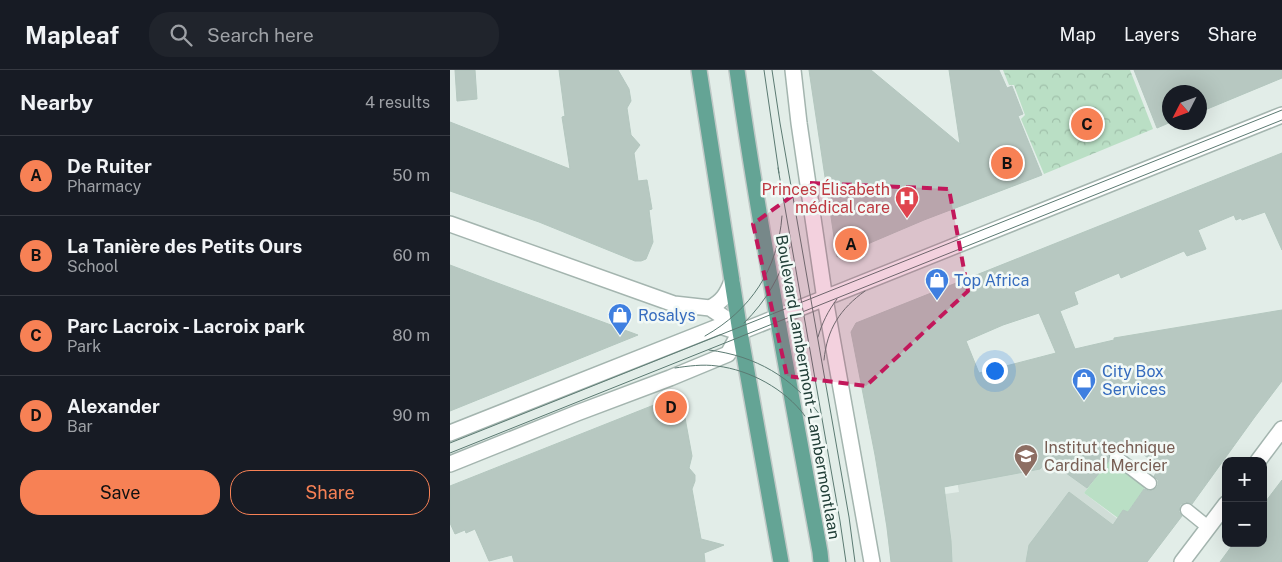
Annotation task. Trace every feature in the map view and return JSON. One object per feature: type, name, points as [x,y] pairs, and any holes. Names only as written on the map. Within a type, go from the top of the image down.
[{"type":"main road","points":[[700,70],[740,332],[781,562]]},
{"type":"main road","name":"Boulevard Lambermont - Lambermontlaan","points":[[737,70],[750,160],[821,562]]},
{"type":"street","name":"Boulevard Lambermont - Lambermontlaan","points":[[793,70],[825,298],[872,562]]},
{"type":"street","points":[[450,433],[720,326],[740,332],[1282,115]]},
{"type":"street","points":[[450,224],[674,304],[710,308],[725,318],[740,332]]},
{"type":"street","points":[[710,308],[728,293],[732,281]]},
{"type":"street","points":[[450,464],[728,354],[740,332]]},
{"type":"street","points":[[1261,457],[1282,429]]},
{"type":"street","points":[[1182,562],[1222,509]]},
{"type":"lane","points":[[1116,457],[1150,483]]},
{"type":"lane","points":[[1186,510],[1208,527]]},
{"type":"highlighted area","points":[[810,183],[949,189],[968,291],[866,386],[787,376],[753,224]]},
{"type":"shaded area","name":"Institut technique Cardinal Mercier","points":[[1061,421],[1110,459],[1084,493],[1157,549],[1147,562],[891,562],[883,503],[959,492],[955,470]]},
{"type":"green space","points":[[1003,70],[1130,70],[1153,129],[1044,174],[1021,119],[1025,115],[1014,85],[1009,85]]},
{"type":"green space","points":[[1110,459],[1146,486],[1128,512],[1123,510],[1118,518],[1084,493]]},
{"type":"building","points":[[455,70],[475,70],[477,99],[457,101]]},
{"type":"building","points":[[559,70],[618,70],[629,89],[631,101],[627,108],[631,135],[640,145],[634,153],[638,181],[647,180],[652,209],[649,210],[653,242],[646,259],[635,261],[539,222],[450,191],[450,122],[570,169],[562,117],[565,116]]},
{"type":"building","points":[[809,70],[871,70],[960,144],[949,70],[999,70],[1007,88],[1012,86],[1023,114],[1018,116],[1042,175],[924,220],[837,257]]},
{"type":"building","points":[[1134,70],[1282,70],[1282,78],[1207,109],[1207,85],[1162,85],[1162,126],[1157,128]]},
{"type":"building","points":[[1282,153],[1282,250],[1265,212],[1242,220],[1241,218],[1236,220],[1234,215],[1198,230],[1206,249],[1187,256],[1184,251],[1121,278],[1119,273],[1074,292],[1078,304],[1060,311],[1075,349],[1114,340],[1114,338],[1282,310],[1282,381],[1226,457],[1222,457],[1222,462],[1192,504],[1185,502],[1180,505],[1179,512],[1182,516],[1147,562],[1026,562],[1029,545],[1069,492],[1113,525],[1123,510],[1128,512],[1144,489],[1149,491],[1156,488],[1158,480],[1154,476],[1160,467],[1131,445],[1122,451],[1117,449],[1110,452],[1108,456],[1109,461],[1087,488],[1048,460],[1040,469],[944,487],[952,562],[891,562],[875,455],[851,332],[856,323]],"holes":[[[1039,313],[1056,353],[979,373],[966,341],[1003,325]]]},
{"type":"building","points":[[450,265],[492,281],[638,335],[450,411]]},
{"type":"building","points":[[669,399],[683,407],[692,456],[689,468],[695,475],[692,489],[701,539],[724,545],[704,553],[705,562],[514,562],[512,555],[489,561],[475,529],[466,533],[465,530],[455,534],[450,523],[450,486]]},
{"type":"building","points":[[1282,480],[1282,562],[1220,562],[1231,547],[1267,547],[1267,500]]},
{"type":"tram line","points":[[764,70],[779,173]]},
{"type":"tram line","points":[[772,70],[849,517],[855,562]]},
{"type":"tram line","points":[[450,443],[1282,110]]},
{"type":"tram line","points":[[450,453],[1282,120]]},
{"type":"tram line","points":[[778,168],[846,562]]},
{"type":"tram line","points":[[705,336],[736,314],[749,301],[759,286],[775,253],[782,216]]},
{"type":"tram line","points":[[744,323],[772,288],[790,247]]},
{"type":"tram line","points":[[824,360],[828,339],[836,321],[848,305],[865,291]]},
{"type":"tram line","points":[[818,337],[821,327],[837,299]]},
{"type":"tram line","points":[[709,350],[742,357],[772,370],[797,390],[820,415]]},
{"type":"tram line","points":[[675,368],[701,365],[717,366],[742,372],[766,382],[797,406],[810,424],[823,450]]},
{"type":"place","name":"Parc Lacroix - Lacroix park","points":[[1087,124]]},
{"type":"place","name":"La Tanière des Petits Ours","points":[[1007,163]]},
{"type":"place","name":"Princes Élisabeth médical care","points":[[907,219]]},
{"type":"place","name":"De Ruiter","points":[[851,244]]},
{"type":"place","name":"Top Africa","points":[[937,301]]},
{"type":"place","name":"Rosalys","points":[[620,336]]},
{"type":"place","name":"City Box Services","points":[[1084,401]]},
{"type":"place","name":"Alexander","points":[[671,407]]},
{"type":"place","name":"Institut technique Cardinal Mercier","points":[[1026,477]]}]
